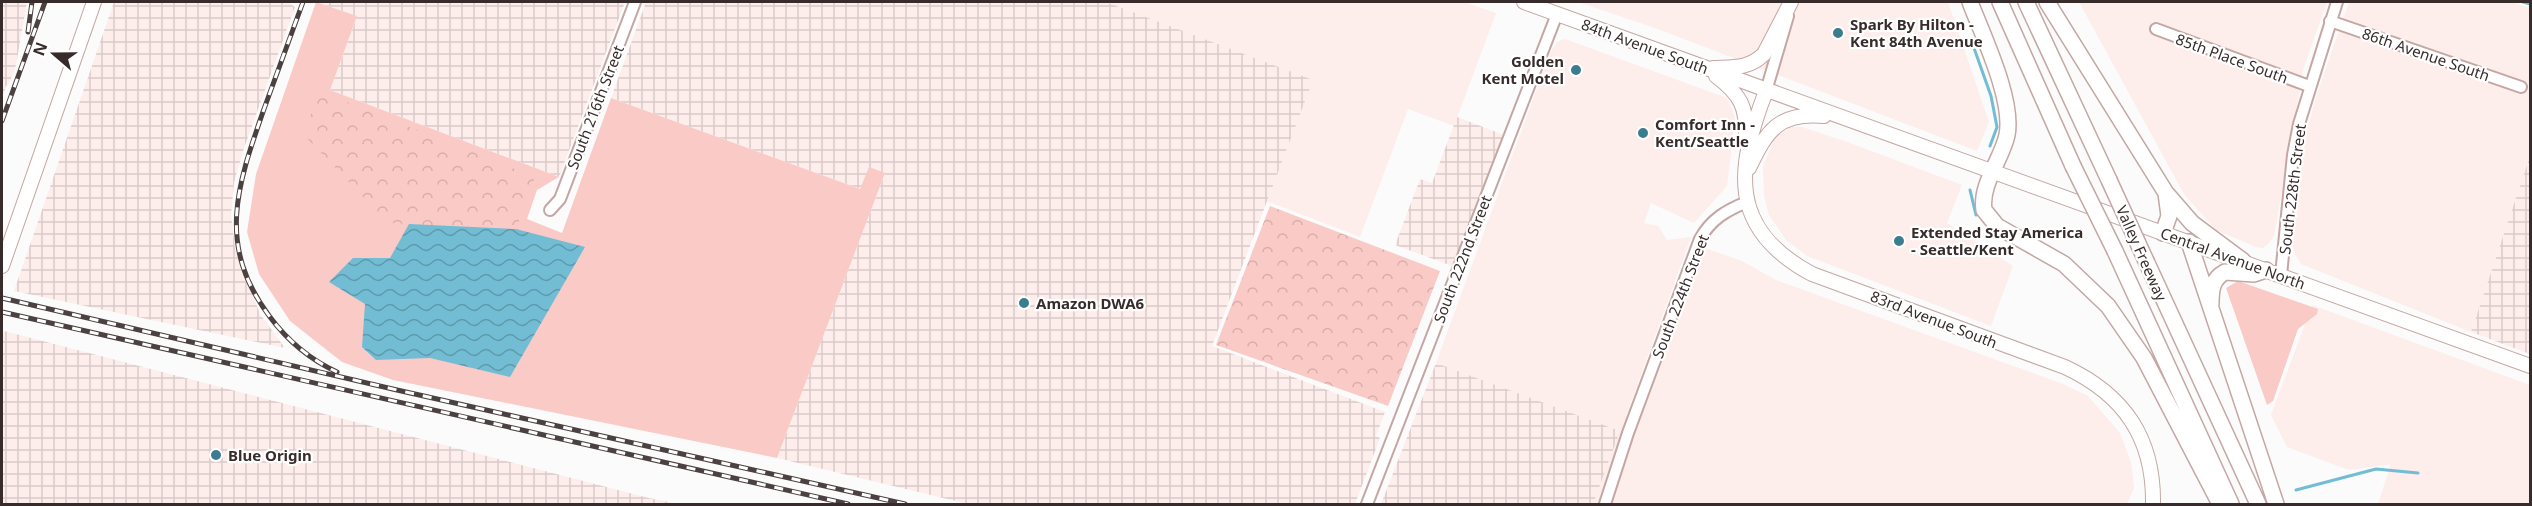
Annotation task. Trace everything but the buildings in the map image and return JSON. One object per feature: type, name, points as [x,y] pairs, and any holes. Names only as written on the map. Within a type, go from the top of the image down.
[{"type":"highway","points":[[1970,2],[2003,90],[2008,112],[2006,139],[1986,189],[1983,203],[1988,217],[1997,226],[2064,264],[2108,306],[2144,358],[2220,504]]},
{"type":"highway","name":"Valley Freeway","points":[[2000,2],[2073,166],[2115,251],[2231,504]]},
{"type":"highway","name":"Valley Freeway","points":[[2026,2],[2258,504]]},
{"type":"highway","points":[[2047,2],[2166,192],[2192,224],[2243,261]]},
{"type":"highway","points":[[2163,233],[2169,216],[2166,192]]},
{"type":"highway","points":[[2189,242],[2276,504]]},
{"type":"highway","points":[[2211,313],[2212,285],[2225,272],[2254,274],[2274,272]]},
{"type":"main road","points":[[2,266],[94,2]]},
{"type":"main road","name":"84th Avenue South","points":[[1524,2],[1554,9],[1766,90]]},
{"type":"main road","points":[[1705,68],[1749,66],[1757,60],[1764,54],[1792,2]]},
{"type":"main road","points":[[1705,68],[1738,94],[1745,112],[1744,179],[1747,202]]},
{"type":"main road","points":[[1745,156],[1766,90]]},
{"type":"main road","name":"Central Avenue North","points":[[1766,90],[2530,366]]},
{"type":"main road","points":[[1744,179],[1763,139],[1783,121],[1797,116],[1811,115],[1844,118]]},
{"type":"main road","name":"83rd Avenue South","points":[[1747,202],[1752,216],[1766,239],[1785,257],[1803,269],[2078,374],[2112,397],[2134,423],[2150,465],[2153,504]]},
{"type":"street","name":"South 216th Street","points":[[550,210],[560,199],[635,2]]},
{"type":"street","points":[[1766,90],[1792,2]]},
{"type":"street","name":"South 228th Street","points":[[2274,272],[2294,155],[2309,86],[2337,2]]},
{"type":"street","name":"South 222nd Street","points":[[1367,504],[1554,9]]},
{"type":"street","name":"86th Avenue South","points":[[2330,21],[2521,87]]},
{"type":"street","name":"85th Place South","points":[[2156,30],[2309,86]]},
{"type":"street","name":"South 224th Street","points":[[1605,504],[1628,433],[1700,239],[1720,215],[1747,202]]},
{"type":"shaded area","points":[[2,2],[27,2],[16,65],[2,98]]},
{"type":"shaded area","points":[[114,2],[287,2],[295,7],[243,151],[234,183],[231,215],[235,247],[260,314],[285,348],[14,291]]},
{"type":"shaded area","points":[[316,2],[625,2],[559,177],[330,90],[357,16]]},
{"type":"shaded area","points":[[646,2],[1106,2],[1313,80],[1212,346],[1385,412],[1376,436],[1380,438],[1355,504],[968,504],[777,458],[885,173],[860,189],[611,98]]},
{"type":"shaded area","points":[[1106,2],[1464,2],[1496,13],[1454,126],[1408,109],[1360,237],[1267,201],[1312,80]]},
{"type":"shaded area","points":[[1578,2],[1948,2],[1989,122],[1977,151],[1655,28]]},
{"type":"shaded area","points":[[2079,2],[2327,2],[2303,70],[2274,236],[2263,248],[2216,230],[2184,194]]},
{"type":"shaded area","points":[[2349,2],[2512,2],[2530,8],[2530,156],[2471,332],[2301,264],[2295,254],[2293,245],[2305,139],[2315,100]]},
{"type":"shaded area","points":[[1565,39],[1727,98],[1735,117],[1727,186],[1694,223],[1651,203],[1644,223],[1658,226],[1667,240],[1691,237],[1626,416],[1640,421],[1705,248],[1742,261],[1776,280],[2063,384],[2088,396],[2120,433],[2131,462],[2134,488],[2127,504],[1593,504],[1619,431],[1436,363],[1550,53],[1557,42]]},
{"type":"shaded area","points":[[1457,117],[1504,135],[1455,267],[1395,245],[1420,179],[1432,183]]},
{"type":"shaded area","points":[[1791,127],[1802,127],[1850,143],[1962,185],[1947,223],[2013,266],[1991,326],[1807,256],[1786,240],[1769,215],[1764,196],[1763,167],[1775,137]]},
{"type":"shaded area","points":[[2530,156],[2530,354],[2471,332]]},
{"type":"shaded area","points":[[2312,305],[2530,385],[2530,504],[2378,504],[2391,464],[2349,470],[2287,447],[2271,415]]},
{"type":"shaded area","name":"Blue Origin","points":[[4,331],[678,504],[2,504],[2,339]]},
{"type":"shaded area","points":[[1436,363],[1620,431],[1593,504],[1381,504]]},
{"type":"green space","points":[[316,2],[357,16],[330,90],[559,177],[537,190],[527,219],[562,233],[611,98],[860,189],[869,167],[885,173],[777,458],[393,380],[342,362],[290,321],[259,274],[247,232],[256,174]]},
{"type":"green space","points":[[319,91],[535,177],[516,229],[388,223],[304,135]]},
{"type":"green space","points":[[1270,206],[1440,271],[1388,406],[1216,345]]},
{"type":"green space","points":[[2238,281],[2318,309],[2317,314],[2298,329],[2273,401],[2267,405],[2226,288]]},
{"type":"water","points":[[409,224],[516,229],[585,247],[510,377],[430,358],[376,360],[362,347],[365,304],[329,282],[353,258],[390,258]]},
{"type":"waterway","points":[[2523,2],[2530,4]]},
{"type":"waterway","points":[[1974,48],[1991,96],[1997,127],[1990,146]]},
{"type":"waterway","points":[[1970,190],[1976,215]]},
{"type":"waterway","points":[[2296,490],[2376,469],[2418,473]]},
{"type":"railway","points":[[28,32],[32,2]]},
{"type":"railway","points":[[2,121],[45,2]]},
{"type":"railway","points":[[303,2],[246,164],[237,215],[237,240],[242,265],[253,291],[270,317],[300,349],[337,372]]},
{"type":"railway","points":[[2,298],[397,390],[905,504]]},
{"type":"railway","points":[[2,312],[848,504]]},
{"type":"place","name":"Spark By Hilton - Kent 84th Avenue","points":[[1838,33]]},
{"type":"place","name":"Golden Kent Motel","points":[[1576,70]]},
{"type":"place","name":"Comfort Inn - Kent/Seattle","points":[[1643,133]]},
{"type":"place","name":"Extended Stay America - Seattle/Kent","points":[[1899,241]]},
{"type":"place","name":"Amazon DWA6","points":[[1024,303]]},
{"type":"place","name":"Blue Origin","points":[[216,455]]}]
